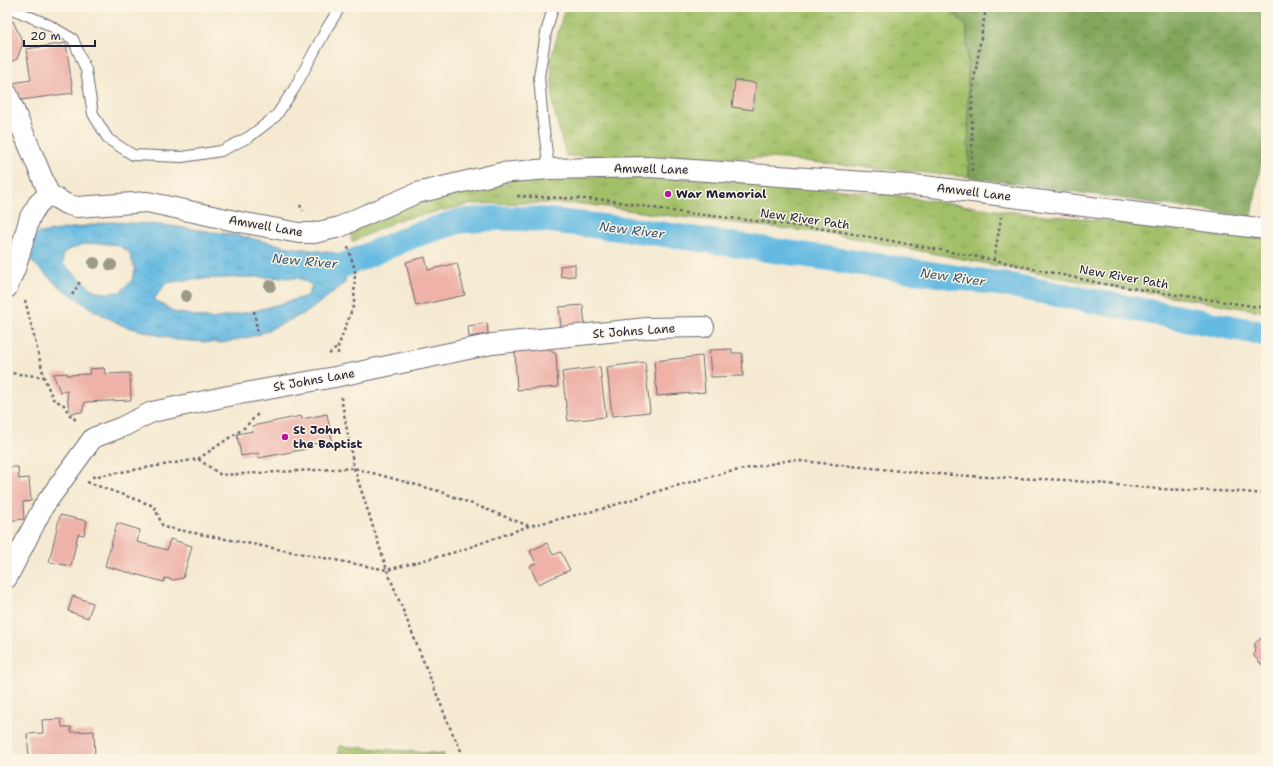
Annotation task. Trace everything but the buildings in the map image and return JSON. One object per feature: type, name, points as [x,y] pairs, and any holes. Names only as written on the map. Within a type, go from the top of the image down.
[{"type":"street","points":[[7,93],[49,194],[38,204],[30,217],[12,276]]},
{"type":"street","name":"Amwell Lane","points":[[49,194],[66,204],[77,207],[147,202],[299,233],[314,233],[340,227],[417,192],[501,173],[550,169],[649,167],[924,186],[1266,229]]},
{"type":"street","name":"St Johns Lane","points":[[7,578],[43,507],[93,438],[122,427],[152,412],[228,396],[335,377],[492,344],[647,328],[704,327]]},
{"type":"lane","points":[[7,8],[47,24],[73,39],[86,70],[93,114],[108,139],[133,155],[182,157],[221,151],[249,137],[276,116],[294,89],[340,7]]},
{"type":"lane","points":[[550,169],[543,123],[539,77],[546,34],[553,7]]},
{"type":"path","points":[[972,192],[972,93],[986,7]]},
{"type":"path","name":"New River Path","points":[[511,196],[606,200],[678,212],[832,230],[994,260],[1104,284],[1266,308]]},
{"type":"path","points":[[994,260],[1002,211]]},
{"type":"path","points":[[338,347],[354,304],[355,270],[347,245]]},
{"type":"path","points":[[12,276],[21,283],[44,377],[53,399],[64,405],[69,414]]},
{"type":"path","points":[[72,295],[81,280]]},
{"type":"path","points":[[254,311],[258,335]]},
{"type":"path","points":[[7,371],[11,373],[44,377]]},
{"type":"path","points":[[334,398],[341,397],[354,468],[387,570],[451,730],[465,759]]},
{"type":"path","points":[[262,410],[244,428],[198,459],[85,480],[154,506],[163,527],[387,570],[459,551],[529,526],[602,509],[665,489],[724,473],[791,460],[922,473],[1066,480],[1159,489],[1266,494]]},
{"type":"path","points":[[198,459],[221,475],[354,468],[439,491],[529,526]]},
{"type":"green space","points":[[565,7],[947,7],[967,26],[969,177],[770,158],[566,156],[553,106],[551,59]]},
{"type":"green space","points":[[947,7],[1266,7],[1266,132],[1252,217],[969,177],[967,26]]},
{"type":"green space","points":[[601,176],[715,180],[879,193],[1002,211],[1203,230],[1266,238],[1266,312],[1056,277],[833,234],[655,214],[585,204],[472,204],[398,220],[352,242],[350,231],[426,198],[506,181]]},
{"type":"green space","points":[[339,746],[444,754],[443,759],[338,759]]},
{"type":"water","points":[[111,222],[164,225],[241,236],[289,247],[335,253],[342,266],[346,282],[309,311],[258,335],[221,343],[177,340],[124,326],[95,311],[57,285],[7,238]],"holes":[[[98,243],[118,245],[129,252],[135,269],[132,280],[120,292],[104,293],[93,290],[63,264],[63,253],[80,245]],[[257,277],[299,278],[312,285],[308,296],[254,311],[212,319],[174,312],[154,299],[166,283],[195,279]]]},
{"type":"waterway","name":"New River","points":[[307,264],[342,266],[415,235],[460,221],[500,218],[536,219],[641,231],[1008,285],[1266,334]]},
{"type":"place","name":"War Memorial","points":[[668,194]]},
{"type":"place","name":"St John the Baptist","points":[[285,437]]}]
